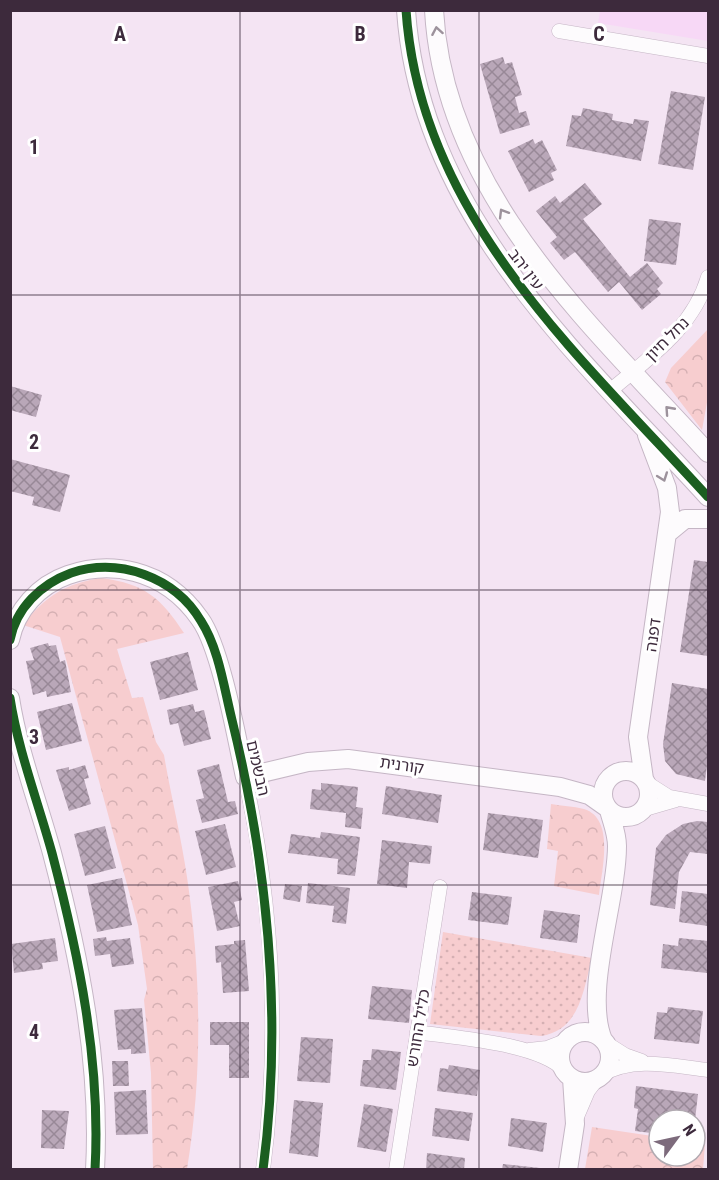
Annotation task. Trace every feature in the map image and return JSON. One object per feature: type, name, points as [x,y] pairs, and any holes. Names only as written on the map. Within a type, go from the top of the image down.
[{"type":"street","name":"עין יהב","points":[[406,10],[418,87],[437,145],[462,199],[492,249],[527,297],[708,497]]},
{"type":"street","name":"עין יהב","points":[[434,10],[445,76],[462,131],[485,182],[514,231],[549,277],[708,453]]},
{"type":"street","points":[[559,31],[708,56]]},
{"type":"street","name":"נחל חיון","points":[[610,390],[686,323],[698,303],[708,277]]},
{"type":"street","name":"דפנה","points":[[615,773],[629,757],[638,736],[668,533],[669,495],[643,425]]},
{"type":"street","points":[[668,533],[685,519],[708,519]]},
{"type":"street","name":"הבשמים","points":[[10,640],[13,627],[30,599],[55,579],[85,569],[117,567],[149,575],[178,593],[202,621],[217,659],[245,777],[263,878],[271,974],[271,1067],[263,1170]]},
{"type":"street","points":[[10,698],[64,900],[84,997],[95,1097],[95,1170]]},
{"type":"street","name":"דפנה","points":[[638,736],[645,781]]},
{"type":"street","name":"קורנית","points":[[245,777],[309,762],[348,759],[560,787],[589,795],[608,808]]},
{"type":"street","points":[[568,1170],[575,1124],[583,1101],[609,1062],[598,1020],[600,978],[616,853],[615,832],[603,789],[615,773],[631,771],[662,794],[708,804]]},
{"type":"street","name":"קורנית","points":[[560,787],[591,782],[615,773]]},
{"type":"street","points":[[616,853],[623,834],[642,811],[650,795],[645,781]]},
{"type":"street","points":[[608,808],[625,817],[660,803],[684,800]]},
{"type":"street","name":"כליל החורש","points":[[396,1170],[440,887]]},
{"type":"street","points":[[575,1124],[568,1074],[560,1056],[590,1010],[600,978]]},
{"type":"street","points":[[417,1032],[526,1050],[543,1049],[590,1032],[625,1055],[653,1064]]},
{"type":"street","points":[[526,1050],[550,1060],[568,1074],[587,1082],[623,1066],[653,1064],[708,1070]]},
{"type":"shaded area","points":[[600,11],[708,11],[708,41],[598,23]]},
{"type":"green space","points":[[708,329],[708,397],[702,430],[665,382],[671,368]]},
{"type":"green space","points":[[102,578],[130,584],[150,595],[168,610],[184,633],[117,649],[132,698],[143,697],[156,742],[164,755],[182,846],[192,913],[197,986],[198,1060],[187,1169],[153,1169],[151,1073],[144,1000],[147,989],[138,925],[60,637],[23,625],[48,599],[67,587]]},
{"type":"green space","points":[[551,804],[584,809],[594,815],[600,823],[604,860],[599,895],[554,886],[558,851],[547,849]]},
{"type":"green space","points":[[443,932],[592,958],[582,996],[572,1017],[564,1026],[541,1036],[430,1024]]},
{"type":"green space","points":[[592,1127],[647,1135],[647,1168],[703,1168],[703,1169],[585,1169]]},
{"type":"building","points":[[503,57],[505,64],[512,62],[522,95],[515,97],[519,113],[526,111],[530,125],[500,134],[480,64]]},
{"type":"building","points":[[671,91],[705,97],[693,170],[658,164]]},
{"type":"building","points":[[583,108],[613,114],[612,120],[633,124],[634,119],[649,121],[641,161],[566,146],[572,115],[581,116]]},
{"type":"building","points":[[533,139],[535,144],[542,140],[557,170],[551,173],[554,180],[529,192],[508,151]]},
{"type":"building","points":[[585,183],[602,204],[583,219],[630,277],[647,263],[663,283],[657,289],[661,294],[642,310],[619,282],[608,292],[575,252],[564,260],[550,243],[557,237],[536,211],[555,196],[560,203]]},
{"type":"building","points":[[649,219],[681,223],[676,265],[644,261]]},
{"type":"building","points":[[10,386],[42,395],[36,417],[10,410]]},
{"type":"building","points":[[10,459],[70,475],[60,512],[32,505],[34,497],[10,491]]},
{"type":"building","points":[[694,560],[708,562],[708,656],[680,652]]},
{"type":"building","points":[[48,643],[49,646],[56,645],[60,662],[65,660],[71,692],[47,697],[46,691],[33,695],[26,661],[34,660],[30,648]]},
{"type":"building","points":[[188,652],[198,690],[160,700],[150,662]]},
{"type":"building","points":[[672,683],[708,689],[708,758],[705,781],[676,774],[665,761],[663,744]]},
{"type":"building","points":[[72,703],[82,741],[46,750],[37,712]]},
{"type":"building","points":[[193,704],[195,712],[204,710],[211,739],[184,746],[178,723],[170,725],[167,710]]},
{"type":"building","points":[[219,764],[228,802],[235,801],[238,814],[202,823],[196,800],[204,798],[197,770]]},
{"type":"building","points":[[85,765],[89,778],[84,779],[91,804],[69,811],[56,770],[69,767],[69,770]]},
{"type":"building","points":[[321,783],[358,787],[356,807],[363,808],[361,829],[345,827],[346,813],[310,809],[312,789],[321,790]]},
{"type":"building","points":[[386,786],[442,795],[438,823],[382,814]]},
{"type":"building","points":[[488,813],[543,820],[538,858],[483,850]]},
{"type":"building","points":[[697,821],[708,822],[708,854],[690,852],[679,872],[675,909],[650,905],[656,848],[666,835],[683,824]]},
{"type":"building","points":[[225,824],[236,867],[206,875],[195,831]]},
{"type":"building","points":[[105,826],[116,868],[85,876],[74,834]]},
{"type":"building","points":[[321,832],[360,837],[355,876],[337,874],[338,859],[288,853],[291,834],[320,838]]},
{"type":"building","points":[[382,840],[432,846],[430,864],[409,862],[407,888],[377,884]]},
{"type":"building","points":[[122,878],[132,925],[97,932],[87,885]]},
{"type":"building","points":[[238,881],[242,900],[234,902],[240,926],[217,931],[208,887]]},
{"type":"building","points":[[308,883],[350,888],[346,924],[332,922],[334,906],[306,903]]},
{"type":"building","points":[[285,884],[302,886],[300,902],[283,899]]},
{"type":"building","points":[[682,891],[708,894],[708,926],[679,922]]},
{"type":"building","points":[[472,892],[512,897],[508,925],[468,920]]},
{"type":"building","points":[[544,910],[580,915],[577,943],[540,938]]},
{"type":"building","points":[[106,937],[107,941],[130,938],[134,964],[112,967],[110,954],[95,956],[93,939]]},
{"type":"building","points":[[55,938],[58,961],[42,963],[43,969],[14,973],[11,944]]},
{"type":"building","points":[[679,938],[708,941],[707,973],[661,968],[663,944],[678,946]]},
{"type":"building","points":[[245,940],[249,991],[223,993],[221,962],[216,963],[215,946]]},
{"type":"building","points":[[372,986],[412,990],[409,1023],[368,1019]]},
{"type":"building","points":[[668,1007],[703,1011],[699,1044],[654,1039],[657,1012],[667,1013]]},
{"type":"building","points":[[142,1008],[146,1053],[131,1054],[131,1049],[118,1050],[114,1010]]},
{"type":"building","points":[[210,1022],[249,1022],[249,1078],[229,1078],[229,1045],[210,1045]]},
{"type":"building","points":[[301,1037],[333,1039],[330,1083],[297,1081]]},
{"type":"building","points":[[372,1049],[401,1052],[396,1090],[360,1086],[363,1060],[371,1060]]},
{"type":"building","points":[[112,1061],[128,1061],[129,1086],[113,1086]]},
{"type":"building","points":[[449,1065],[480,1070],[477,1096],[437,1091],[440,1068],[448,1069]]},
{"type":"building","points":[[636,1086],[698,1094],[696,1108],[647,1108],[647,1132],[635,1131],[638,1109],[634,1108]]},
{"type":"building","points":[[146,1090],[148,1134],[116,1135],[114,1092]]},
{"type":"building","points":[[294,1100],[323,1103],[318,1157],[289,1153]]},
{"type":"building","points":[[364,1104],[393,1109],[386,1152],[357,1147]]},
{"type":"building","points":[[435,1108],[473,1113],[469,1141],[432,1136]]},
{"type":"building","points":[[42,1110],[69,1111],[64,1149],[41,1148]]},
{"type":"building","points":[[511,1118],[547,1123],[543,1152],[508,1146]]},
{"type":"building","points":[[427,1153],[465,1158],[464,1170],[426,1170]]},
{"type":"building","points":[[503,1164],[540,1168],[540,1170],[502,1170]]},
{"type":"cycle path","points":[[406,10],[418,84],[441,153],[474,217],[514,278],[559,335],[708,497]]},
{"type":"cycle path","points":[[10,640],[13,628],[24,608],[40,591],[71,573],[108,568],[144,574],[161,582],[190,606],[207,632],[220,669],[244,775],[263,887],[268,943],[272,1056],[263,1170]]},
{"type":"cycle path","points":[[10,698],[23,756],[62,892],[79,970],[95,1089],[95,1170]]}]
